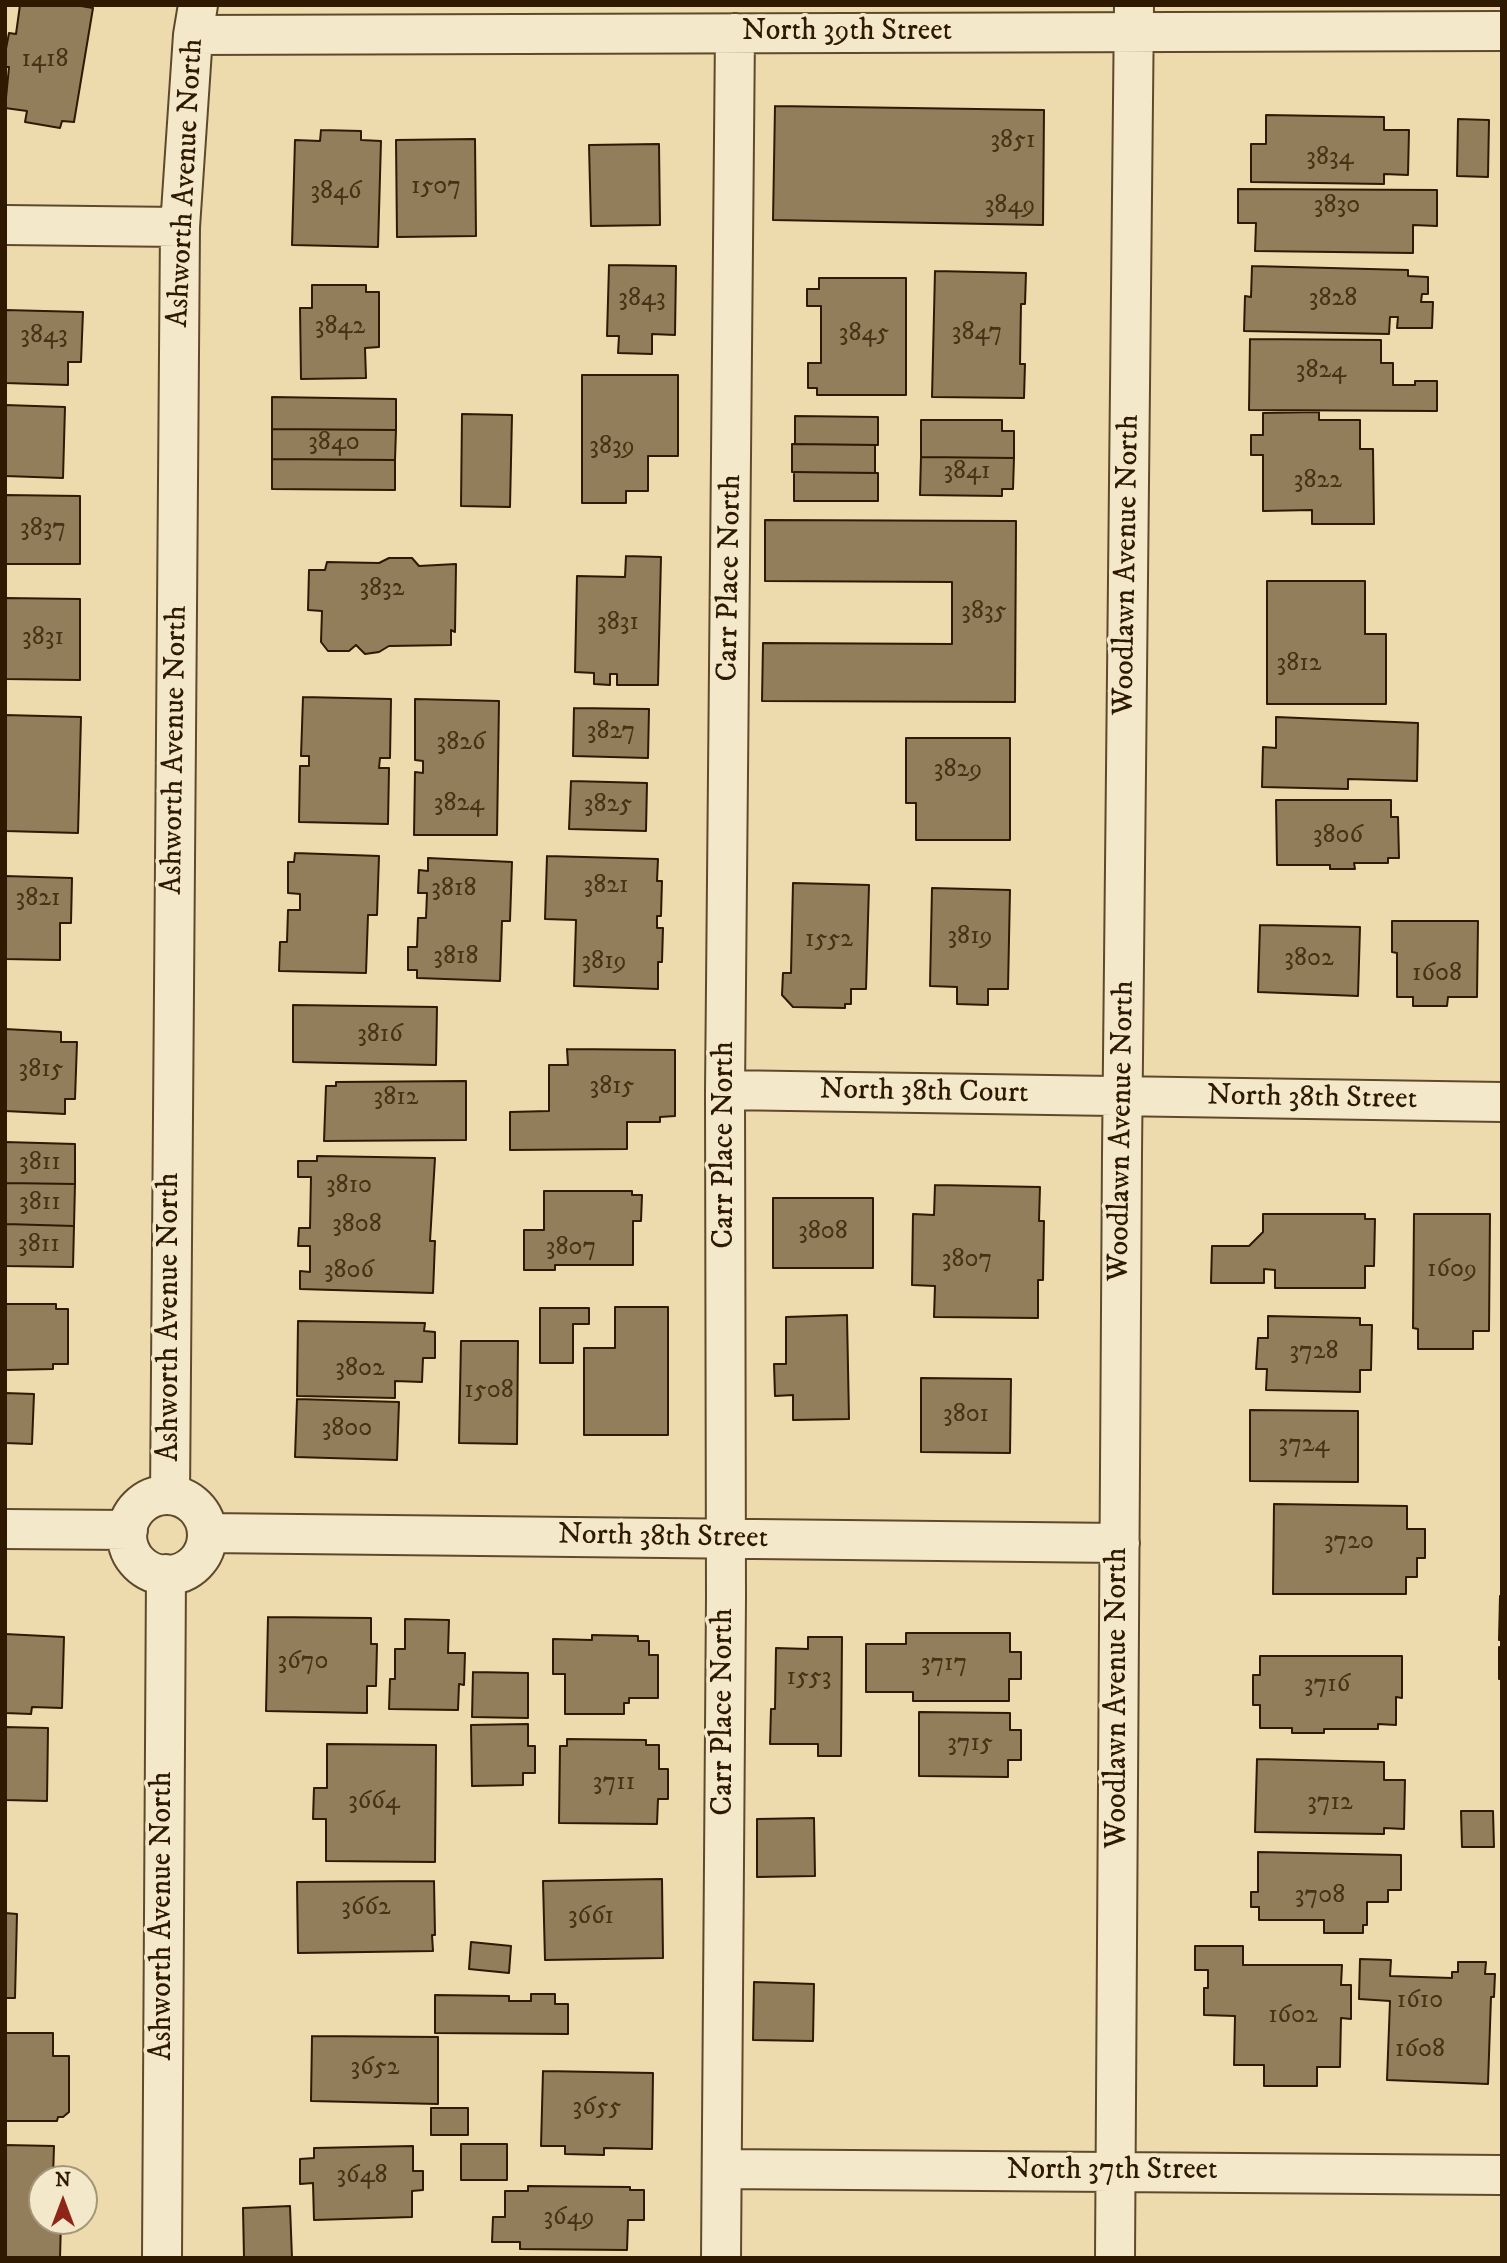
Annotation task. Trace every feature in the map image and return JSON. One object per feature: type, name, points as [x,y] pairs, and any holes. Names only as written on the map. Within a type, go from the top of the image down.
[{"type":"street","name":"North 39th Street","points":[[195,20],[735,33],[1133,19],[1502,31]]},
{"type":"street","name":"Woodlawn Avenue North","points":[[1115,2258],[1133,19]]},
{"type":"street","name":"Ashworth Avenue North","points":[[170,1495],[180,227],[195,20]]},
{"type":"street","name":"Carr Place North","points":[[721,2258],[726,1090],[735,33]]},
{"type":"street","points":[[5,225],[180,227]]},
{"type":"street","name":"North 38th Court","points":[[726,1090],[1123,1096]]},
{"type":"street","name":"North 38th Street","points":[[1123,1096],[1502,1101]]},
{"type":"street","points":[[170,1495],[182,1497],[193,1504],[201,1514],[207,1533],[205,1549],[198,1560],[187,1569],[166,1574],[147,1570],[137,1560],[129,1548],[128,1530],[129,1521],[136,1509],[145,1501],[170,1495]]},
{"type":"street","points":[[5,1529],[128,1530]]},
{"type":"street","name":"North 38th Street","points":[[207,1533],[1120,1543]]},
{"type":"street","name":"Ashworth Avenue North","points":[[162,2258],[166,1574]]},
{"type":"street","name":"North 37th Street","points":[[722,2169],[1502,2175]]},
{"type":"building","points":[[20,5],[75,5],[93,8],[74,122],[62,121],[60,128],[25,122],[27,111],[5,108],[9,67],[5,67],[5,54],[9,33],[16,34]]},
{"type":"building","points":[[775,106],[1044,110],[1043,225],[773,220]]},
{"type":"building","points":[[1266,115],[1384,117],[1384,130],[1409,130],[1408,175],[1384,174],[1384,184],[1251,182],[1251,144],[1266,144]]},
{"type":"building","points":[[1458,119],[1489,120],[1488,177],[1457,176]]},
{"type":"building","points":[[321,130],[361,131],[361,140],[381,141],[378,247],[292,245],[295,140],[320,141]]},
{"type":"building","points":[[475,139],[476,236],[397,237],[396,140]]},
{"type":"building","points":[[659,144],[660,225],[591,226],[589,145]]},
{"type":"building","points":[[1238,189],[1437,190],[1437,226],[1413,225],[1413,253],[1255,251],[1256,223],[1238,223]]},
{"type":"building","points":[[609,265],[676,266],[675,335],[652,334],[652,354],[618,353],[619,336],[607,336]]},
{"type":"building","points":[[1252,266],[1408,270],[1408,276],[1428,277],[1428,294],[1422,294],[1421,302],[1433,302],[1432,328],[1397,328],[1398,317],[1390,317],[1389,334],[1244,331],[1245,296],[1251,297]]},
{"type":"building","points":[[935,271],[1026,273],[1025,304],[1021,304],[1020,364],[1025,364],[1024,398],[932,397]]},
{"type":"building","points":[[819,278],[906,278],[906,395],[817,395],[817,388],[808,388],[808,363],[821,363],[821,306],[807,306],[807,289],[819,289]]},
{"type":"building","points":[[312,285],[366,285],[366,292],[379,292],[379,347],[365,348],[366,378],[301,379],[300,308],[312,308]]},
{"type":"building","points":[[5,310],[83,312],[81,362],[68,362],[68,385],[5,383]]},
{"type":"building","points":[[1250,339],[1381,340],[1381,363],[1393,363],[1393,385],[1437,381],[1437,411],[1249,410]]},
{"type":"building","points":[[582,375],[678,375],[678,456],[648,456],[648,491],[626,491],[626,503],[582,503]]},
{"type":"building","points":[[272,397],[396,399],[396,430],[272,429]]},
{"type":"building","points":[[5,405],[65,407],[63,478],[5,476]]},
{"type":"building","points":[[1319,412],[1319,420],[1360,420],[1360,449],[1373,449],[1374,524],[1312,524],[1312,510],[1263,511],[1263,455],[1251,455],[1251,435],[1263,435],[1263,413]]},
{"type":"building","points":[[462,414],[512,415],[510,507],[461,506]]},
{"type":"building","points":[[795,416],[878,417],[878,445],[795,444]]},
{"type":"building","points":[[921,420],[1002,420],[1002,431],[1014,431],[1014,458],[921,457]]},
{"type":"building","points":[[272,429],[396,430],[395,460],[272,459]]},
{"type":"building","points":[[792,444],[875,445],[875,473],[792,472]]},
{"type":"building","points":[[921,457],[1014,458],[1013,489],[1002,489],[1002,496],[920,495]]},
{"type":"building","points":[[272,459],[395,460],[395,490],[272,489]]},
{"type":"building","points":[[794,472],[878,473],[878,501],[794,501]]},
{"type":"building","points":[[5,495],[80,496],[80,564],[5,564]]},
{"type":"building","points":[[765,520],[1016,521],[1015,702],[762,701],[763,643],[952,644],[952,582],[765,581]]},
{"type":"building","points":[[626,556],[661,557],[658,685],[617,685],[617,674],[610,674],[610,685],[594,684],[594,673],[575,672],[577,576],[625,577]]},
{"type":"building","points":[[389,558],[412,558],[419,566],[456,564],[455,632],[451,630],[451,645],[389,646],[379,652],[365,654],[356,645],[349,651],[328,651],[321,642],[322,611],[308,610],[309,570],[325,570],[327,562],[379,563]]},
{"type":"building","points":[[1267,581],[1365,581],[1365,634],[1386,634],[1386,704],[1267,704]]},
{"type":"building","points":[[5,598],[80,599],[80,680],[5,679]]},
{"type":"building","points":[[303,697],[391,699],[390,758],[380,758],[379,768],[389,768],[388,824],[299,822],[300,766],[309,766],[309,756],[301,756]]},
{"type":"building","points":[[415,699],[499,701],[497,835],[414,835],[415,772],[423,773],[423,761],[415,760]]},
{"type":"building","points":[[574,708],[649,709],[648,758],[573,756]]},
{"type":"building","points":[[5,715],[81,717],[78,833],[5,831]]},
{"type":"building","points":[[1276,717],[1418,723],[1417,781],[1348,779],[1348,789],[1262,787],[1263,747],[1276,748]]},
{"type":"building","points":[[906,738],[1010,738],[1010,840],[916,840],[916,803],[906,803]]},
{"type":"building","points":[[571,781],[647,783],[646,831],[569,829]]},
{"type":"building","points":[[1276,800],[1391,800],[1391,817],[1398,817],[1399,858],[1388,858],[1388,863],[1354,863],[1355,869],[1330,869],[1330,865],[1277,865]]},
{"type":"building","points":[[295,853],[379,856],[377,915],[368,915],[366,973],[279,971],[280,942],[287,942],[288,910],[300,910],[300,894],[288,893],[288,862],[294,862]]},
{"type":"building","points":[[547,856],[658,859],[657,881],[662,881],[661,916],[657,916],[657,928],[663,928],[662,962],[658,962],[658,989],[574,986],[576,920],[545,919]]},
{"type":"building","points":[[428,858],[512,862],[510,921],[502,921],[500,981],[417,978],[417,970],[408,970],[408,947],[417,947],[418,918],[426,918],[427,893],[418,893],[419,870],[428,871]]},
{"type":"building","points":[[5,876],[72,878],[71,923],[60,923],[60,960],[5,959]]},
{"type":"building","points":[[793,883],[869,885],[866,989],[851,989],[851,1004],[845,1004],[845,1008],[793,1007],[782,995],[783,973],[791,973]]},
{"type":"building","points":[[932,888],[1010,890],[1008,989],[988,989],[988,1005],[957,1004],[957,987],[930,986]]},
{"type":"building","points":[[1392,921],[1478,921],[1477,997],[1448,997],[1447,1006],[1413,1006],[1413,997],[1397,997],[1397,953],[1392,952]]},
{"type":"building","points":[[1260,925],[1360,927],[1358,996],[1258,992]]},
{"type":"building","points":[[293,1005],[437,1007],[436,1065],[293,1062]]},
{"type":"building","points":[[5,1029],[61,1032],[61,1042],[77,1042],[75,1099],[65,1099],[65,1114],[5,1111]]},
{"type":"building","points":[[567,1049],[675,1050],[675,1116],[660,1117],[660,1122],[627,1122],[627,1149],[510,1150],[510,1112],[549,1111],[549,1065],[568,1065]]},
{"type":"building","points":[[466,1081],[466,1140],[324,1141],[326,1086],[336,1086],[336,1082]]},
{"type":"building","points":[[5,1142],[75,1144],[75,1184],[5,1183]]},
{"type":"building","points":[[317,1156],[435,1158],[430,1241],[435,1241],[433,1293],[300,1289],[300,1271],[310,1272],[310,1246],[298,1246],[299,1228],[310,1228],[311,1177],[298,1177],[298,1161],[317,1161]]},
{"type":"building","points":[[5,1183],[75,1184],[74,1226],[5,1224]]},
{"type":"building","points":[[935,1185],[1040,1187],[1039,1221],[1044,1221],[1043,1280],[1038,1280],[1038,1318],[934,1317],[935,1286],[912,1285],[913,1214],[934,1215]]},
{"type":"building","points":[[544,1191],[632,1191],[632,1195],[642,1195],[641,1221],[633,1221],[633,1265],[555,1265],[555,1270],[524,1270],[524,1230],[544,1230]]},
{"type":"building","points":[[773,1198],[873,1198],[873,1268],[773,1268]]},
{"type":"building","points":[[1263,1214],[1365,1214],[1365,1219],[1375,1219],[1374,1266],[1365,1266],[1365,1288],[1275,1288],[1275,1270],[1264,1269],[1264,1283],[1211,1283],[1212,1246],[1249,1246],[1263,1232]]},
{"type":"building","points":[[1414,1214],[1490,1214],[1489,1331],[1473,1331],[1473,1349],[1418,1349],[1418,1329],[1413,1328]]},
{"type":"building","points":[[5,1224],[74,1226],[73,1267],[5,1266]]},
{"type":"building","points":[[5,1304],[56,1304],[56,1309],[68,1309],[68,1364],[53,1364],[53,1369],[5,1370]]},
{"type":"building","points":[[615,1307],[668,1307],[668,1435],[584,1435],[584,1348],[615,1348]]},
{"type":"building","points":[[540,1308],[589,1308],[589,1324],[573,1324],[573,1363],[540,1363]]},
{"type":"building","points":[[847,1315],[849,1419],[793,1420],[793,1395],[775,1396],[774,1364],[786,1364],[786,1317]]},
{"type":"building","points":[[1268,1316],[1360,1318],[1360,1325],[1372,1325],[1371,1370],[1360,1370],[1360,1392],[1266,1390],[1267,1369],[1256,1369],[1258,1338],[1268,1338]]},
{"type":"building","points":[[298,1321],[425,1323],[424,1331],[435,1332],[435,1358],[423,1358],[422,1382],[395,1381],[395,1398],[297,1396]]},
{"type":"building","points":[[461,1341],[518,1341],[517,1444],[459,1443]]},
{"type":"building","points":[[921,1378],[1011,1379],[1010,1453],[921,1452]]},
{"type":"building","points":[[5,1393],[34,1394],[32,1444],[5,1443]]},
{"type":"building","points":[[297,1399],[399,1402],[397,1460],[295,1457]]},
{"type":"building","points":[[1250,1410],[1358,1411],[1358,1482],[1250,1481]]},
{"type":"building","points":[[1274,1504],[1407,1506],[1407,1529],[1425,1529],[1425,1558],[1417,1558],[1417,1577],[1406,1577],[1406,1594],[1273,1594]]},
{"type":"building","points":[[1502,1596],[1502,1640],[1499,1640]]},
{"type":"building","points":[[268,1617],[371,1618],[371,1644],[377,1644],[376,1686],[367,1686],[367,1713],[266,1711]]},
{"type":"building","points":[[405,1619],[449,1620],[448,1653],[465,1653],[464,1685],[459,1684],[458,1710],[389,1709],[390,1679],[395,1679],[395,1649],[405,1649]]},
{"type":"building","points":[[906,1633],[1010,1633],[1010,1652],[1021,1652],[1021,1679],[1009,1679],[1009,1701],[913,1701],[913,1692],[866,1692],[866,1644],[906,1644]]},
{"type":"building","points":[[5,1634],[64,1637],[62,1708],[32,1707],[31,1714],[5,1713]]},
{"type":"building","points":[[592,1635],[638,1636],[638,1641],[649,1641],[649,1655],[658,1655],[658,1698],[629,1698],[629,1703],[624,1703],[624,1714],[565,1714],[565,1674],[553,1674],[553,1639],[592,1640]]},
{"type":"building","points":[[808,1637],[842,1637],[841,1756],[818,1756],[818,1744],[770,1744],[771,1709],[775,1709],[776,1648],[808,1649]]},
{"type":"building","points":[[1499,1647],[1502,1647],[1502,1679],[1499,1679]]},
{"type":"building","points":[[1260,1656],[1402,1656],[1402,1698],[1396,1697],[1396,1725],[1378,1724],[1378,1729],[1324,1729],[1324,1733],[1292,1733],[1292,1728],[1260,1728],[1260,1705],[1253,1705],[1253,1675],[1260,1675]]},
{"type":"building","points":[[473,1672],[528,1673],[528,1718],[472,1717]]},
{"type":"building","points":[[919,1712],[1010,1713],[1010,1730],[1021,1730],[1021,1760],[1008,1760],[1008,1777],[919,1776]]},
{"type":"building","points":[[528,1724],[528,1746],[535,1746],[535,1773],[523,1773],[523,1785],[472,1786],[471,1725]]},
{"type":"building","points":[[5,1727],[48,1728],[47,1801],[5,1800]]},
{"type":"building","points":[[567,1739],[646,1740],[646,1745],[659,1745],[659,1769],[668,1769],[668,1799],[658,1799],[657,1824],[559,1823],[560,1746],[567,1746]]},
{"type":"building","points":[[327,1744],[436,1745],[435,1862],[326,1861],[326,1819],[313,1819],[314,1788],[327,1788]]},
{"type":"building","points":[[1257,1759],[1384,1762],[1384,1780],[1405,1780],[1404,1829],[1384,1828],[1384,1834],[1255,1832]]},
{"type":"building","points":[[1461,1811],[1493,1811],[1494,1847],[1462,1847]]},
{"type":"building","points":[[814,1818],[815,1876],[757,1877],[757,1819]]},
{"type":"building","points":[[1258,1852],[1401,1855],[1401,1890],[1388,1890],[1388,1902],[1367,1902],[1367,1925],[1363,1925],[1363,1933],[1324,1933],[1324,1920],[1259,1920],[1259,1907],[1251,1907],[1251,1892],[1258,1892]]},
{"type":"building","points":[[662,1879],[663,1958],[545,1960],[543,1881]]},
{"type":"building","points":[[434,1881],[433,1951],[298,1953],[297,1882]]},
{"type":"building","points":[[5,1913],[17,1914],[15,1998],[5,1998]]},
{"type":"building","points":[[471,1942],[511,1946],[509,1973],[469,1969]]},
{"type":"building","points":[[1195,1946],[1243,1946],[1243,1965],[1342,1965],[1341,1985],[1351,1985],[1351,2019],[1341,2018],[1340,2067],[1317,2067],[1317,2086],[1264,2086],[1264,2065],[1234,2065],[1235,2016],[1204,2015],[1204,1988],[1208,1988],[1208,1970],[1195,1970]]},
{"type":"building","points":[[1360,1959],[1391,1960],[1390,1976],[1452,1978],[1452,1972],[1458,1972],[1458,1962],[1486,1962],[1485,1974],[1495,1974],[1494,1997],[1491,1997],[1488,2084],[1387,2080],[1390,2001],[1359,1999]]},
{"type":"building","points":[[754,1982],[814,1984],[813,2041],[753,2040]]},
{"type":"building","points":[[531,1994],[555,1994],[555,2004],[568,2004],[568,2034],[435,2033],[435,1995],[509,1996],[509,2001],[531,2001]]},
{"type":"building","points":[[5,2033],[53,2033],[53,2056],[69,2056],[69,2112],[58,2117],[57,2121],[5,2121]]},
{"type":"building","points":[[312,2036],[438,2037],[438,2104],[311,2101]]},
{"type":"building","points":[[543,2071],[653,2073],[652,2149],[604,2148],[604,2155],[565,2154],[565,2146],[541,2146]]},
{"type":"building","points":[[431,2108],[468,2108],[468,2135],[431,2135]]},
{"type":"building","points":[[461,2144],[507,2144],[507,2180],[461,2180]]},
{"type":"building","points":[[5,2145],[54,2146],[53,2165],[28,2165],[28,2235],[61,2235],[60,2258],[5,2257]]},
{"type":"building","points":[[413,2146],[413,2171],[423,2171],[423,2190],[412,2191],[412,2217],[314,2220],[313,2183],[300,2184],[300,2159],[314,2158],[314,2148]]},
{"type":"building","points":[[528,2186],[630,2187],[630,2190],[644,2190],[644,2220],[628,2220],[627,2250],[520,2249],[520,2242],[492,2242],[493,2217],[505,2217],[505,2191],[528,2191]]},
{"type":"building","points":[[290,2206],[292,2258],[244,2258],[243,2208]]}]
